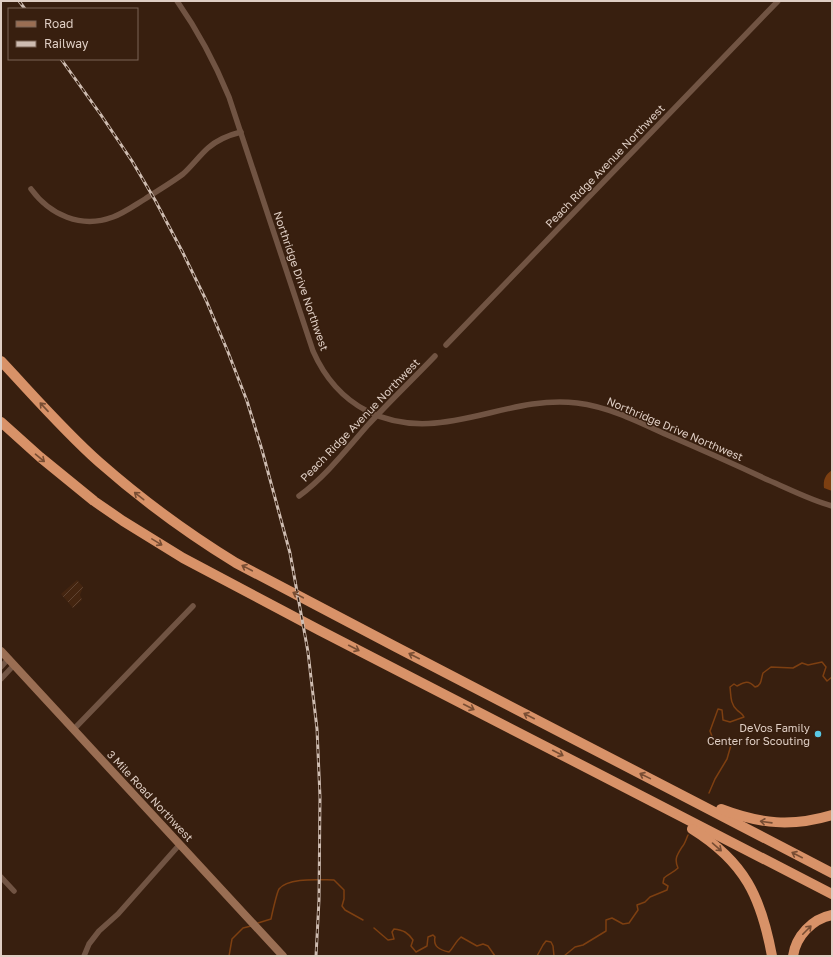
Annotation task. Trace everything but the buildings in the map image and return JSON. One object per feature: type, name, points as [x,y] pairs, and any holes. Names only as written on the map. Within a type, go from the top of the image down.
[{"type":"highway","points":[[1,361],[72,436],[98,461],[162,513],[236,563],[832,873]]},
{"type":"highway","points":[[1,422],[57,472],[116,517],[189,561],[319,630],[832,894]]},
{"type":"highway","points":[[662,784],[732,813],[763,821],[781,823],[800,822],[832,815]]},
{"type":"highway","points":[[625,788],[702,835],[731,861],[744,877],[760,906],[772,956]]},
{"type":"highway","points":[[793,956],[797,942],[806,930],[820,919],[832,915]]},
{"type":"main road","name":"3 Mile Road Northwest","points":[[1,651],[283,956]]},
{"type":"street","name":"Northridge Drive Northwest","points":[[177,1],[195,27],[214,63],[229,97],[315,357],[328,378],[339,390],[359,406],[377,416],[401,423],[427,424],[452,421],[535,404],[562,402],[590,405],[623,415],[815,501],[832,506]]},
{"type":"street","name":"Peach Ridge Avenue Northwest","points":[[446,344],[778,1]]},
{"type":"street","points":[[31,189],[47,206],[68,218],[88,222],[106,219],[121,214],[175,179],[187,170],[205,150],[216,142],[240,132]]},
{"type":"street","name":"Peach Ridge Avenue Northwest","points":[[299,496],[308,490],[435,356]]},
{"type":"street","points":[[74,729],[193,606]]},
{"type":"street","points":[[1,667],[8,659]]},
{"type":"street","points":[[1,679],[14,665]]},
{"type":"street","points":[[84,956],[89,944],[98,931],[118,914],[180,844]]},
{"type":"street","points":[[1,877],[14,891]]},
{"type":"shaded area","points":[[832,470],[832,491],[824,488],[824,480]]},
{"type":"shaded area","points":[[77,580],[83,587],[80,595],[82,600],[73,608],[61,594]]},
{"type":"waterway","points":[[709,793],[715,779],[727,759],[731,745],[724,740],[713,739],[710,731],[718,709],[722,710],[723,720],[730,722],[744,717],[733,705],[730,687],[734,684],[737,686],[746,682],[755,687],[759,685],[763,673],[771,667],[793,668],[802,663],[808,665],[822,662],[826,667],[823,676],[827,681],[832,677]]},
{"type":"waterway","points":[[564,956],[575,947],[583,945],[606,931],[606,920],[612,918],[623,924],[629,923],[638,910],[637,905],[645,902],[650,897],[667,890],[668,886],[663,883],[664,878],[678,868],[676,862],[677,857],[688,835]]},
{"type":"waterway","points":[[258,923],[271,919],[278,891],[283,885],[297,881],[313,880],[334,880],[344,890],[342,906],[345,910],[363,920]]},
{"type":"waterway","points":[[229,956],[232,939],[243,928],[251,926]]},
{"type":"waterway","points":[[374,928],[388,940],[394,939],[392,932],[394,929],[405,932],[413,940],[411,946],[416,952],[427,946],[428,937],[433,935],[435,937],[436,946],[443,950],[449,952],[461,937],[477,946],[483,944],[488,946],[495,956]]},
{"type":"waterway","points":[[537,956],[546,941],[551,942],[554,956]]},
{"type":"railway","points":[[19,1],[24,8]]},
{"type":"railway","points":[[62,60],[132,161],[182,251],[206,300],[228,352],[247,401],[262,450],[290,553],[308,652],[317,729],[320,797],[319,900],[316,956]]},
{"type":"place","name":"DeVos Family Center for Scouting","points":[[818,734]]}]
